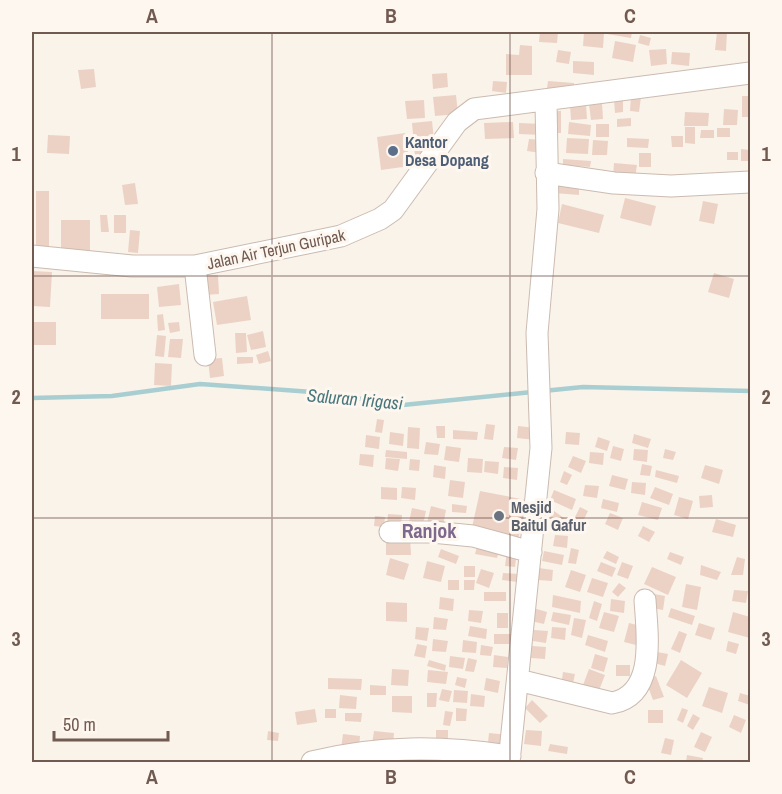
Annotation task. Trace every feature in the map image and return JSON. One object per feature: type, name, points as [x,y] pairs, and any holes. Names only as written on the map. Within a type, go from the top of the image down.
[{"type":"street","name":"Jalan Air Terjun Guripak","points":[[32,256],[132,266],[195,266],[222,262],[355,231],[393,210],[457,122],[474,110],[504,104],[546,102],[750,73]]},
{"type":"street","points":[[312,762],[351,754],[424,747],[509,759],[541,448],[537,333],[548,209],[546,102]]},
{"type":"street","points":[[546,173],[614,183],[671,186],[750,182]]},
{"type":"street","points":[[195,266],[205,355]]},
{"type":"street","points":[[390,532],[462,534],[531,552]]},
{"type":"street","points":[[518,680],[612,703],[627,698],[636,689],[646,662],[645,600]]},
{"type":"building","points":[[540,32],[558,32],[557,43],[539,42]]},
{"type":"building","points":[[584,32],[604,33],[603,48],[583,46]]},
{"type":"building","points":[[607,32],[632,32],[631,38],[607,34]]},
{"type":"building","points":[[717,32],[727,32],[726,51],[715,50]]},
{"type":"building","points":[[640,35],[651,38],[649,46],[638,43]]},
{"type":"building","points":[[615,41],[636,45],[633,62],[612,58]]},
{"type":"building","points":[[520,45],[532,46],[532,75],[506,75],[506,54],[519,55]]},
{"type":"building","points":[[666,49],[667,64],[651,66],[649,50]]},
{"type":"building","points":[[558,50],[571,52],[569,64],[556,62]]},
{"type":"building","points":[[672,52],[690,53],[689,66],[671,64]]},
{"type":"building","points":[[573,61],[594,62],[594,75],[573,73]]},
{"type":"building","points":[[94,69],[96,87],[81,89],[78,70]]},
{"type":"building","points":[[447,73],[448,87],[433,89],[432,74]]},
{"type":"building","points":[[493,81],[507,82],[506,93],[492,91]]},
{"type":"building","points":[[548,81],[574,83],[574,91],[547,88]]},
{"type":"building","points":[[456,95],[458,114],[435,116],[433,97]]},
{"type":"building","points":[[631,96],[641,97],[639,112],[630,111]]},
{"type":"building","points":[[742,96],[750,96],[750,117],[742,117]]},
{"type":"building","points":[[424,100],[425,118],[407,119],[405,101]]},
{"type":"building","points":[[614,100],[623,100],[623,112],[615,113]]},
{"type":"building","points":[[602,103],[603,119],[591,120],[589,104]]},
{"type":"building","points":[[586,104],[587,119],[571,120],[570,105]]},
{"type":"building","points":[[724,109],[738,110],[737,125],[723,125]]},
{"type":"building","points":[[550,111],[561,111],[561,133],[550,133]]},
{"type":"building","points":[[685,112],[709,113],[708,126],[684,126]]},
{"type":"building","points":[[631,118],[631,126],[617,127],[617,119]]},
{"type":"building","points":[[432,121],[434,140],[423,141],[425,155],[415,156],[412,123]]},
{"type":"building","points":[[513,122],[514,138],[485,139],[484,123]]},
{"type":"building","points":[[569,122],[591,125],[590,136],[568,134]]},
{"type":"building","points":[[519,123],[543,124],[542,135],[519,134]]},
{"type":"building","points":[[596,124],[609,124],[609,137],[596,137]]},
{"type":"building","points":[[685,127],[695,127],[695,144],[685,143]]},
{"type":"building","points":[[717,128],[730,128],[730,137],[717,137]]},
{"type":"building","points":[[701,130],[714,130],[714,138],[700,138]]},
{"type":"building","name":"Kantor Desa Dopang","points":[[405,133],[410,166],[381,170],[377,137]]},
{"type":"building","points":[[48,135],[70,136],[69,154],[47,153]]},
{"type":"building","points":[[671,136],[683,136],[683,147],[672,147]]},
{"type":"building","points":[[567,138],[589,139],[588,154],[566,153]]},
{"type":"building","points":[[627,138],[649,139],[648,148],[627,147]]},
{"type":"building","points":[[529,139],[543,140],[541,153],[527,151]]},
{"type":"building","points":[[593,140],[608,141],[607,155],[592,155]]},
{"type":"building","points":[[741,149],[750,150],[750,161],[741,161]]},
{"type":"building","points":[[727,152],[738,152],[738,160],[727,160]]},
{"type":"building","points":[[639,153],[651,153],[651,167],[639,167]]},
{"type":"building","points":[[563,159],[591,161],[590,167],[563,165]]},
{"type":"building","points":[[614,163],[637,165],[635,178],[613,176]]},
{"type":"building","points":[[555,179],[579,180],[579,195],[554,193]]},
{"type":"building","points":[[135,183],[138,204],[125,205],[122,185]]},
{"type":"building","points":[[36,191],[49,191],[49,249],[36,248]]},
{"type":"building","points":[[625,198],[656,206],[651,226],[620,218]]},
{"type":"building","points":[[703,201],[718,204],[714,224],[699,221]]},
{"type":"building","points":[[562,204],[604,215],[599,233],[558,223]]},
{"type":"building","points":[[100,215],[107,215],[109,232],[101,232]]},
{"type":"building","points":[[114,215],[126,215],[126,233],[114,233]]},
{"type":"building","points":[[61,220],[90,220],[90,255],[61,255]]},
{"type":"building","points":[[130,230],[140,231],[138,253],[128,252]]},
{"type":"building","points":[[32,271],[52,272],[50,307],[32,306]]},
{"type":"building","points":[[714,273],[734,279],[729,298],[708,292]]},
{"type":"building","points":[[204,275],[218,275],[219,294],[205,295]]},
{"type":"building","points":[[179,284],[181,305],[159,307],[157,287]]},
{"type":"building","points":[[101,294],[149,294],[149,319],[101,319]]},
{"type":"building","points":[[247,296],[251,320],[217,325],[213,302]]},
{"type":"building","points":[[163,314],[165,330],[158,331],[157,315]]},
{"type":"building","points":[[32,322],[56,322],[56,345],[32,345]]},
{"type":"building","points":[[179,322],[180,331],[170,333],[168,323]]},
{"type":"building","points":[[263,331],[266,347],[251,350],[247,335]]},
{"type":"building","points":[[235,333],[246,333],[247,352],[236,353]]},
{"type":"building","points":[[157,335],[166,336],[164,357],[155,356]]},
{"type":"building","points":[[170,339],[183,339],[181,358],[168,357]]},
{"type":"building","points":[[268,351],[271,361],[259,364],[256,355]]},
{"type":"building","points":[[237,357],[253,357],[253,363],[237,364]]},
{"type":"building","points":[[222,358],[224,376],[210,378],[208,359]]},
{"type":"building","points":[[155,363],[172,364],[171,386],[154,385]]},
{"type":"building","points":[[377,419],[384,420],[382,433],[375,432]]},
{"type":"building","points":[[486,424],[495,425],[493,440],[484,439]]},
{"type":"building","points":[[436,426],[445,426],[445,438],[437,438]]},
{"type":"building","points":[[518,426],[536,428],[535,440],[517,438]]},
{"type":"building","points":[[408,427],[420,428],[419,449],[407,448]]},
{"type":"building","points":[[453,430],[478,432],[477,440],[453,439]]},
{"type":"building","points":[[390,432],[404,434],[403,446],[389,444]]},
{"type":"building","points":[[566,432],[580,433],[579,445],[565,444]]},
{"type":"building","points":[[634,434],[651,439],[648,448],[632,443]]},
{"type":"building","points":[[366,435],[380,437],[379,449],[365,447]]},
{"type":"building","points":[[598,437],[610,441],[607,451],[595,447]]},
{"type":"building","points":[[426,442],[440,444],[438,455],[424,454]]},
{"type":"building","points":[[446,446],[461,448],[459,462],[444,460]]},
{"type":"building","points":[[613,446],[624,449],[621,461],[610,458]]},
{"type":"building","points":[[504,447],[518,448],[516,460],[502,458]]},
{"type":"building","points":[[634,449],[648,450],[647,462],[633,460]]},
{"type":"building","points":[[665,449],[676,452],[673,460],[663,458]]},
{"type":"building","points":[[386,450],[407,452],[407,459],[385,457]]},
{"type":"building","points":[[590,452],[604,453],[603,465],[589,463]]},
{"type":"building","points":[[360,454],[374,455],[373,467],[359,465]]},
{"type":"building","points":[[573,456],[586,461],[581,473],[568,467]]},
{"type":"building","points":[[386,458],[400,459],[398,471],[385,469]]},
{"type":"building","points":[[468,458],[483,459],[482,473],[467,472]]},
{"type":"building","points":[[410,459],[420,460],[419,471],[409,470]]},
{"type":"building","points":[[485,461],[499,462],[498,474],[484,472]]},
{"type":"building","points":[[642,464],[652,466],[650,476],[640,475]]},
{"type":"building","points":[[434,465],[446,467],[445,479],[433,477]]},
{"type":"building","points":[[705,465],[723,470],[719,484],[701,478]]},
{"type":"building","points":[[504,467],[518,468],[517,480],[503,478]]},
{"type":"building","points":[[656,470],[679,476],[677,483],[655,477]]},
{"type":"building","points":[[564,471],[572,475],[567,485],[560,482]]},
{"type":"building","points":[[612,475],[628,479],[625,490],[609,486]]},
{"type":"building","points":[[450,480],[465,482],[463,498],[448,496]]},
{"type":"building","points":[[632,482],[646,483],[645,495],[631,493]]},
{"type":"building","points":[[585,485],[599,486],[597,498],[583,496]]},
{"type":"building","points":[[381,487],[397,488],[397,500],[381,499]]},
{"type":"building","points":[[402,487],[416,488],[415,500],[401,498]]},
{"type":"building","points":[[655,487],[673,494],[669,505],[650,498]]},
{"type":"building","points":[[554,490],[576,499],[572,510],[550,500]]},
{"type":"building","name":"Mesjid Baitul Gafur","points":[[480,491],[526,500],[518,541],[471,532]]},
{"type":"building","points":[[712,495],[713,507],[700,508],[699,496]]},
{"type":"building","points":[[679,497],[693,501],[688,519],[674,515]]},
{"type":"building","points":[[603,499],[619,503],[617,512],[601,508]]},
{"type":"building","points":[[642,502],[662,508],[658,520],[638,515]]},
{"type":"building","points":[[452,504],[467,506],[466,513],[452,512]]},
{"type":"building","points":[[431,506],[446,510],[443,526],[427,523]]},
{"type":"building","points":[[580,507],[588,511],[582,523],[574,519]]},
{"type":"building","points":[[412,508],[426,511],[423,525],[409,522]]},
{"type":"building","points":[[554,511],[574,525],[570,530],[550,516]]},
{"type":"building","points":[[610,513],[623,518],[618,530],[605,524]]},
{"type":"building","points":[[388,514],[402,515],[401,527],[387,526]]},
{"type":"building","points":[[375,516],[385,517],[384,527],[374,526]]},
{"type":"building","points":[[716,519],[736,525],[733,537],[712,532]]},
{"type":"building","points":[[643,526],[655,532],[649,542],[638,536]]},
{"type":"building","points":[[555,535],[568,536],[567,548],[553,546]]},
{"type":"building","points":[[410,536],[411,555],[386,555],[386,537]]},
{"type":"building","points":[[479,539],[501,544],[497,558],[475,554]]},
{"type":"building","points":[[571,548],[579,550],[576,564],[568,563]]},
{"type":"building","points":[[441,549],[459,556],[456,564],[438,557]]},
{"type":"building","points":[[507,551],[517,552],[515,567],[505,566]]},
{"type":"building","points":[[544,551],[564,555],[562,565],[542,561]]},
{"type":"building","points":[[607,551],[619,557],[616,564],[603,558]]},
{"type":"building","points":[[670,552],[684,557],[681,565],[667,559]]},
{"type":"building","points":[[737,557],[745,559],[743,575],[731,575]]},
{"type":"building","points":[[390,558],[409,564],[404,580],[386,575]]},
{"type":"building","points":[[427,561],[445,566],[441,582],[423,578]]},
{"type":"building","points":[[601,562],[616,568],[612,577],[597,571]]},
{"type":"building","points":[[622,562],[633,566],[628,579],[617,575]]},
{"type":"building","points":[[701,565],[721,572],[717,580],[700,575]]},
{"type":"building","points":[[464,566],[475,566],[475,577],[464,577]]},
{"type":"building","points":[[652,567],[676,577],[668,595],[644,584]]},
{"type":"building","points":[[539,568],[553,570],[552,581],[538,580]]},
{"type":"building","points":[[481,569],[494,573],[489,588],[476,583]]},
{"type":"building","points":[[571,570],[586,575],[580,592],[565,587]]},
{"type":"building","points":[[503,573],[518,574],[517,582],[502,580]]},
{"type":"building","points":[[592,578],[608,583],[603,597],[587,592]]},
{"type":"building","points":[[448,580],[459,580],[459,590],[448,590]]},
{"type":"building","points":[[464,580],[475,580],[474,590],[464,590]]},
{"type":"building","points":[[619,583],[626,588],[618,597],[612,592]]},
{"type":"building","points":[[686,584],[701,587],[697,610],[682,607]]},
{"type":"building","points":[[734,590],[748,591],[746,603],[732,601]]},
{"type":"building","points":[[484,592],[506,592],[506,601],[484,601]]},
{"type":"building","points":[[654,594],[665,596],[663,610],[652,608]]},
{"type":"building","points":[[553,595],[581,601],[580,613],[552,607]]},
{"type":"building","points":[[440,597],[454,599],[453,611],[439,609]]},
{"type":"building","points":[[611,599],[625,601],[624,613],[610,611]]},
{"type":"building","points":[[594,601],[602,604],[597,621],[589,618]]},
{"type":"building","points":[[386,602],[407,603],[407,622],[386,621]]},
{"type":"building","points":[[530,607],[547,612],[544,624],[526,620]]},
{"type":"building","points":[[671,608],[695,616],[692,625],[668,617]]},
{"type":"building","points":[[469,610],[483,611],[481,623],[468,621]]},
{"type":"building","points":[[553,612],[571,615],[569,625],[551,621]]},
{"type":"building","points":[[604,612],[619,616],[614,632],[599,628]]},
{"type":"building","points":[[733,612],[750,617],[750,638],[728,632]]},
{"type":"building","points":[[497,613],[508,613],[508,628],[497,628]]},
{"type":"building","points":[[434,617],[448,619],[446,630],[433,629]]},
{"type":"building","points":[[574,618],[586,620],[582,638],[571,635]]},
{"type":"building","points":[[629,623],[645,627],[640,646],[624,642]]},
{"type":"building","points":[[699,623],[715,628],[711,640],[695,635]]},
{"type":"building","points":[[470,626],[487,629],[486,639],[468,636]]},
{"type":"building","points":[[416,627],[429,628],[427,641],[415,639]]},
{"type":"building","points":[[552,627],[566,628],[565,640],[551,638]]},
{"type":"building","points":[[534,630],[548,631],[546,643],[533,641]]},
{"type":"building","points":[[679,631],[687,634],[680,653],[671,649]]},
{"type":"building","points":[[494,634],[513,634],[513,644],[494,644]]},
{"type":"building","points":[[588,635],[608,641],[605,652],[585,645]]},
{"type":"building","points":[[433,639],[448,641],[446,652],[432,651]]},
{"type":"building","points":[[463,640],[477,642],[476,653],[462,652]]},
{"type":"building","points":[[728,641],[739,644],[736,654],[726,651]]},
{"type":"building","points":[[417,644],[427,646],[425,658],[414,656]]},
{"type":"building","points":[[481,645],[493,647],[491,656],[480,655]]},
{"type":"building","points":[[532,646],[546,647],[545,659],[531,658]]},
{"type":"building","points":[[657,652],[668,654],[665,666],[654,663]]},
{"type":"building","points":[[595,654],[608,658],[604,672],[591,668]]},
{"type":"building","points":[[494,655],[508,657],[507,668],[493,667]]},
{"type":"building","points":[[450,656],[465,658],[463,669],[449,667]]},
{"type":"building","points":[[468,658],[477,660],[474,672],[465,671]]},
{"type":"building","points":[[429,660],[446,665],[445,671],[427,666]]},
{"type":"building","points":[[681,660],[702,673],[687,698],[666,685]]},
{"type":"building","points":[[616,665],[630,665],[630,676],[616,676]]},
{"type":"building","points":[[392,669],[409,670],[408,686],[391,685]]},
{"type":"building","points":[[589,669],[605,675],[596,698],[580,693]]},
{"type":"building","points":[[428,670],[448,672],[446,684],[427,682]]},
{"type":"building","points":[[563,672],[575,674],[572,688],[561,686]]},
{"type":"building","points":[[656,676],[664,697],[653,700],[645,679]]},
{"type":"building","points":[[457,677],[467,679],[465,688],[455,685]]},
{"type":"building","points":[[328,678],[362,679],[361,690],[328,689]]},
{"type":"building","points":[[486,678],[500,681],[498,693],[484,690]]},
{"type":"building","points":[[370,685],[386,686],[386,695],[370,695]]},
{"type":"building","points":[[709,687],[728,693],[722,713],[702,706]]},
{"type":"building","points":[[442,689],[452,691],[449,702],[439,700]]},
{"type":"building","points":[[454,690],[468,691],[467,703],[453,702]]},
{"type":"building","points":[[427,693],[437,693],[436,707],[427,707]]},
{"type":"building","points":[[740,693],[750,696],[750,705],[738,701]]},
{"type":"building","points":[[471,694],[485,696],[484,707],[470,706]]},
{"type":"building","points":[[340,695],[357,697],[356,709],[339,708]]},
{"type":"building","points":[[392,696],[412,696],[412,713],[392,712]]},
{"type":"building","points":[[532,700],[548,716],[540,723],[525,708]]},
{"type":"building","points":[[456,708],[467,709],[466,721],[456,721]]},
{"type":"building","points":[[682,708],[688,710],[683,723],[677,720]]},
{"type":"building","points":[[315,709],[317,722],[297,725],[295,712]]},
{"type":"building","points":[[325,709],[336,709],[336,718],[325,718]]},
{"type":"building","points":[[648,710],[663,710],[663,723],[648,723]]},
{"type":"building","points":[[445,711],[453,712],[450,726],[443,725]]},
{"type":"building","points":[[345,713],[362,713],[361,722],[345,721]]},
{"type":"building","points":[[693,714],[700,718],[693,730],[687,726]]},
{"type":"building","points":[[734,715],[746,720],[741,733],[729,727]]},
{"type":"building","points":[[436,730],[448,730],[448,742],[436,742]]},
{"type":"building","points":[[526,730],[542,731],[541,746],[524,744]]},
{"type":"building","points":[[268,731],[279,733],[278,741],[267,740]]},
{"type":"building","points":[[374,731],[394,733],[393,746],[372,744]]},
{"type":"building","points":[[701,732],[712,737],[705,752],[694,747]]},
{"type":"building","points":[[489,733],[509,735],[509,744],[488,742]]},
{"type":"building","points":[[343,734],[360,736],[359,751],[341,749]]},
{"type":"building","points":[[665,738],[674,740],[671,755],[661,753]]},
{"type":"building","points":[[550,744],[568,747],[567,754],[548,751]]},
{"type":"building","points":[[687,755],[703,758],[702,762],[686,762]]},
{"type":"waterway","name":"Saluran Irigasi","points":[[32,398],[112,396],[200,384],[312,392],[403,405],[532,392]]},
{"type":"waterway","name":"Saluran Irigasi","points":[[543,391],[583,387],[750,391]]},
{"type":"place","name":"Kantor Desa Dopang","points":[[393,151]]},
{"type":"place","name":"Mesjid Baitul Gafur","points":[[499,516]]},
{"type":"district","name":"Ranjok","points":[[429,530]]}]
